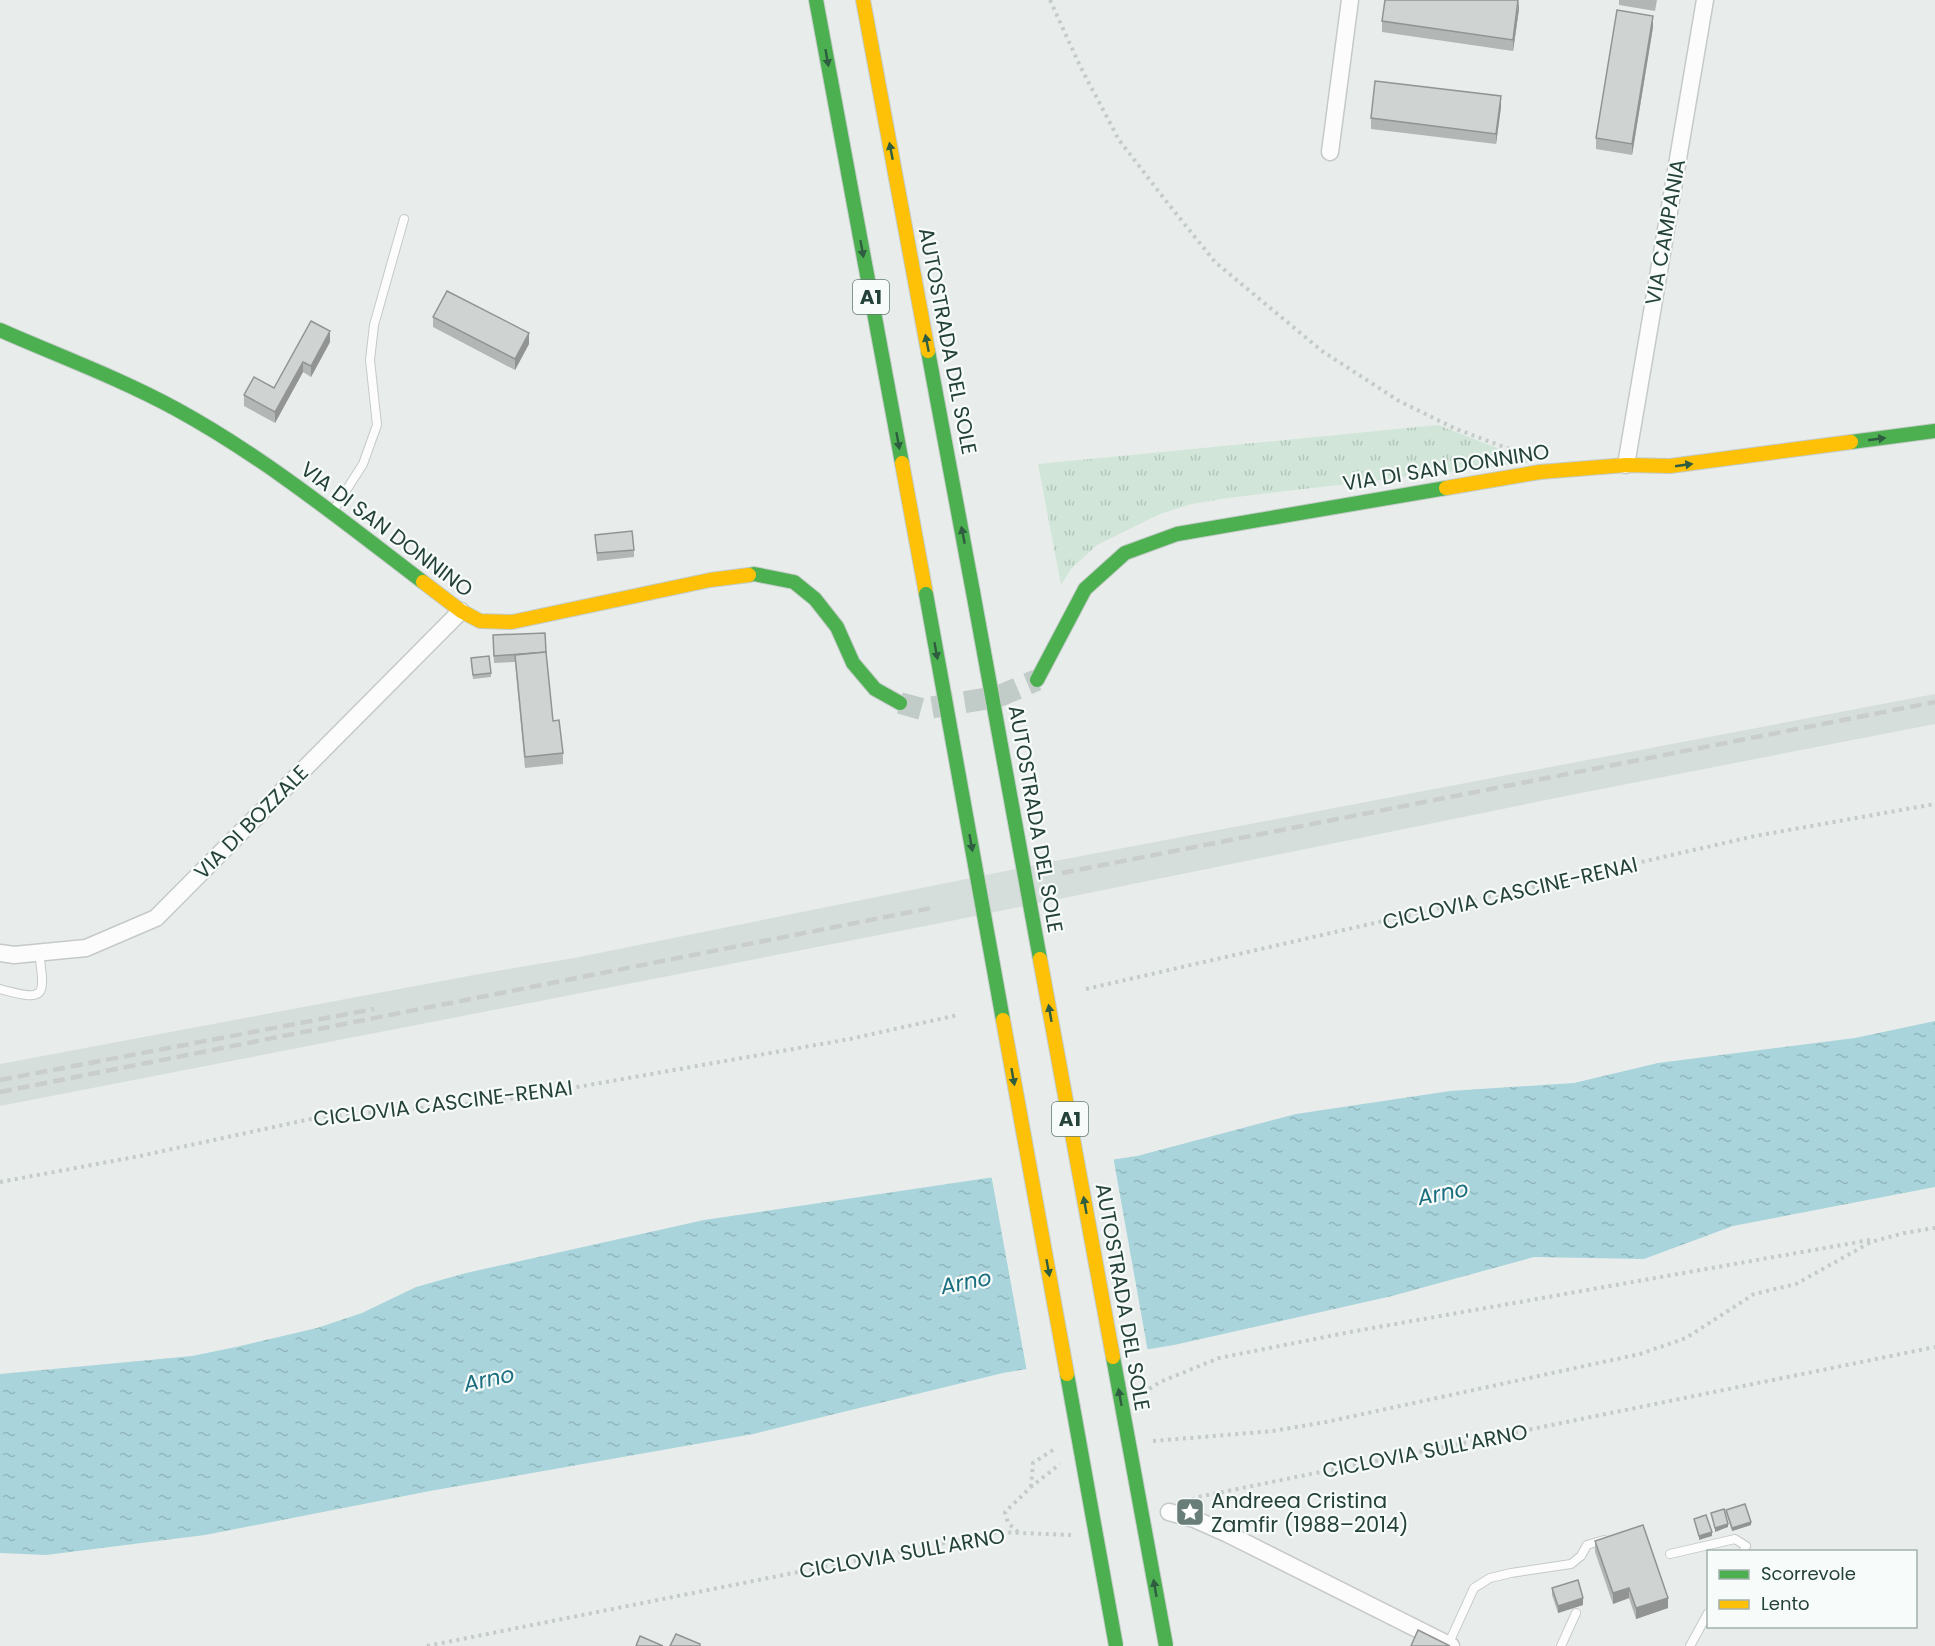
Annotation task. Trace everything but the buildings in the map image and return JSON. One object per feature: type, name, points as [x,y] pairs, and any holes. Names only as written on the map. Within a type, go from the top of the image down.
[{"type":"main road","name":"A1","points":[[816,0],[1116,1646]]},
{"type":"main road","name":"AUTOSTRADA DEL SOLE","points":[[863,0],[1166,1646]]},
{"type":"main road","name":"VIA DI SAN DONNINO","points":[[0,330],[154,398],[196,420],[248,452],[461,611],[480,621],[512,622],[710,580],[754,574],[794,582],[815,599],[837,627],[853,663],[874,689],[900,703]]},
{"type":"main road","name":"VIA DI SAN DONNINO","points":[[1036,680],[1056,647],[1085,589],[1125,553],[1177,534],[1540,472],[1626,465],[1670,466],[1935,431]]},
{"type":"street","points":[[1330,152],[1350,0]]},
{"type":"street","name":"VIA CAMPANIA","points":[[1626,465],[1705,0]]},
{"type":"street","name":"VIA DI BOZZALE","points":[[0,953],[14,955],[86,948],[156,918],[461,611]]},
{"type":"street","points":[[1169,1512],[1228,1534],[1449,1645]]},
{"type":"lane","points":[[331,514],[363,464],[376,424],[370,360],[374,325],[404,219]]},
{"type":"lane","points":[[0,989],[31,997],[39,995],[43,990],[43,980],[39,952]]},
{"type":"lane","points":[[1449,1645],[1473,1588],[1500,1575],[1571,1564],[1581,1556],[1587,1545],[1610,1538]]},
{"type":"lane","points":[[1670,1554],[1735,1539],[1746,1546],[1744,1550]]},
{"type":"lane","points":[[1561,1646],[1576,1613]]},
{"type":"lane","points":[[1690,1646],[1707,1615]]},
{"type":"path","points":[[1050,0],[1080,66],[1119,140],[1215,262],[1322,351],[1399,401],[1456,429],[1528,456]]},
{"type":"path","name":"CICLOVIA CASCINE-RENAI","points":[[1086,988],[1755,836],[1935,804]]},
{"type":"path","name":"CICLOVIA CASCINE-RENAI","points":[[0,1182],[140,1156],[320,1117],[498,1101],[850,1039],[958,1015]]},
{"type":"path","points":[[1152,1441],[1273,1431],[1326,1422],[1640,1354],[1686,1338],[1754,1294],[1796,1284],[1871,1242],[1935,1228]]},
{"type":"path","points":[[1140,1395],[1160,1382],[1219,1359],[1362,1330],[1889,1237]]},
{"type":"path","name":"CICLOVIA SULL'ARNO","points":[[1169,1512],[1198,1497],[1935,1347]]},
{"type":"path","points":[[1031,1487],[1033,1463],[1062,1444]]},
{"type":"path","points":[[1019,1533],[1008,1523],[1005,1512],[1067,1458]]},
{"type":"path","name":"CICLOVIA SULL'ARNO","points":[[427,1646],[999,1532],[1076,1535]]},
{"type":"shaded area","points":[[1935,694],[1935,724],[1576,794],[941,923],[0,1106],[0,1064],[574,958],[1060,860]]},
{"type":"green space","points":[[1438,425],[1533,462],[1192,504],[1160,514],[1097,545],[1071,569],[1061,585],[1038,464]]},
{"type":"water","name":"Arno","points":[[1935,1021],[1935,1187],[1733,1226],[1644,1259],[1534,1257],[1392,1296],[1174,1345],[1003,1373],[753,1434],[430,1491],[205,1535],[46,1555],[0,1553],[0,1374],[192,1356],[236,1347],[317,1328],[362,1313],[416,1287],[466,1273],[704,1220],[1137,1156],[1296,1114],[1450,1091],[1574,1083],[1658,1063],[1855,1038]]},
{"type":"pier","points":[[1113,1156],[1148,1352],[1027,1372],[991,1174]]},
{"type":"tunnel","points":[[900,703],[922,709],[997,697],[1037,680]]},
{"type":"railway","points":[[1062,873],[1935,702]]},
{"type":"railway","points":[[0,1092],[936,907]]},
{"type":"railway","points":[[0,1080],[374,1009]]},
{"type":"traffic: fast","points":[[816,0],[902,463]]},
{"type":"traffic: fast","points":[[0,330],[133,387],[209,428],[272,469],[423,582]]},
{"type":"traffic: fast","points":[[928,351],[973,592]]},
{"type":"traffic: fast","points":[[1851,442],[1935,431]]},
{"type":"traffic: fast","points":[[1037,680],[1085,589],[1125,553],[1177,534],[1446,488]]},
{"type":"traffic: fast","points":[[749,575],[794,582],[815,599],[837,627],[853,663],[875,689],[900,703]]},
{"type":"traffic: fast","points":[[973,592],[1040,959]]},
{"type":"traffic: fast","points":[[926,594],[1003,1020]]},
{"type":"traffic: fast","points":[[1113,1357],[1166,1646]]},
{"type":"traffic: fast","points":[[1067,1374],[1116,1646]]},
{"type":"traffic: slow","points":[[863,0],[928,351]]},
{"type":"traffic: slow","points":[[1446,488],[1540,472],[1626,465],[1670,466],[1851,442]]},
{"type":"traffic: slow","points":[[902,463],[926,594]]},
{"type":"traffic: slow","points":[[423,582],[461,611],[480,621],[512,622],[710,580],[749,575]]},
{"type":"traffic: slow","points":[[1040,959],[1113,1357]]},
{"type":"traffic: slow","points":[[1003,1020],[1067,1374]]},
{"type":"place","name":"Andreea Cristina Zamfir (1988–2014)","points":[[1190,1512]]}]
